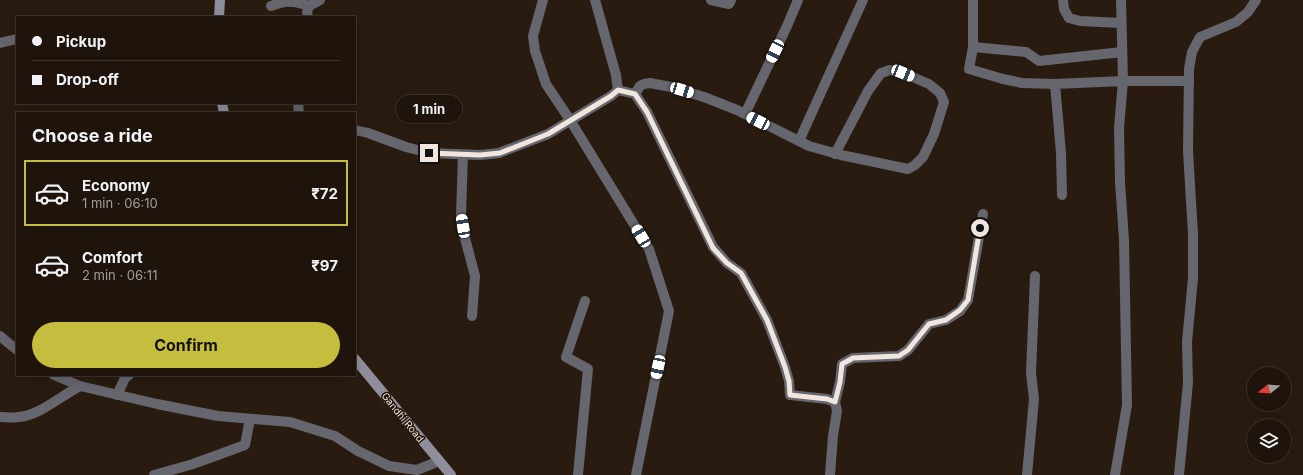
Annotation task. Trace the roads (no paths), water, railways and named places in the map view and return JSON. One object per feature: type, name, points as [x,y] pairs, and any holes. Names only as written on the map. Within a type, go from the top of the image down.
[{"type":"main road","points":[[219,16],[220,0]]},
{"type":"main road","name":"Gandhi Road","points":[[356,360],[451,475]]},
{"type":"street","points":[[308,16],[307,12],[309,6],[320,0]]},
{"type":"street","points":[[543,0],[533,36],[535,51],[546,84],[570,120],[649,249],[669,311],[662,352],[636,475]]},
{"type":"street","points":[[595,0],[616,75],[618,90]]},
{"type":"street","points":[[711,0],[729,4],[731,0]]},
{"type":"street","points":[[745,114],[798,0]]},
{"type":"street","points":[[799,141],[863,0]]},
{"type":"street","points":[[973,0],[973,47],[969,69],[1022,83],[1055,84],[1123,81],[1189,81]]},
{"type":"street","points":[[1063,0],[1064,9],[1069,18],[1080,21],[1121,23]]},
{"type":"street","points":[[1115,475],[1127,405],[1124,240],[1120,182],[1119,136],[1123,81],[1121,0]]},
{"type":"street","points":[[1179,475],[1188,383],[1187,342],[1193,278],[1193,234],[1188,151],[1189,69],[1192,52],[1200,37],[1236,22],[1248,12],[1256,0]]},
{"type":"street","points":[[271,6],[284,1],[293,1],[309,6]]},
{"type":"street","points":[[0,43],[16,39]]},
{"type":"street","points":[[973,47],[1026,52],[1039,61],[1122,52]]},
{"type":"street","points":[[635,94],[640,86],[650,83],[671,87],[704,97],[745,114],[809,146],[835,154],[908,169],[915,165],[923,157],[934,134],[944,102],[940,93],[929,84],[903,73],[890,70],[881,73],[868,91],[835,154]]},
{"type":"street","points":[[1055,84],[1061,153],[1062,195]]},
{"type":"street","points":[[356,130],[429,153],[480,155],[500,153],[548,134],[611,96],[618,90]]},
{"type":"street","points":[[618,90],[635,94],[647,112],[713,248],[727,263],[741,273],[767,320],[785,367],[789,381],[790,395],[827,399],[835,402]]},
{"type":"street","points":[[462,154],[461,215],[465,238],[475,276],[472,316]]},
{"type":"street","points":[[830,475],[833,436],[837,411],[835,402],[840,382],[842,364],[853,358],[899,356],[908,350],[929,324],[946,320],[960,310],[968,300],[983,214]]},
{"type":"street","points":[[1027,475],[1034,399],[1031,373],[1035,276]]},
{"type":"street","points":[[578,475],[588,369],[566,357],[585,300]]},
{"type":"street","points":[[0,336],[16,349]]},
{"type":"street","points":[[56,376],[80,386],[157,404],[218,416],[290,422],[335,436],[358,451],[389,466],[417,470],[439,461]]},
{"type":"street","points":[[118,394],[125,378],[128,376]]},
{"type":"street","points":[[0,417],[20,417],[36,412],[80,386]]},
{"type":"street","points":[[154,475],[193,464],[245,445],[250,418]]}]
